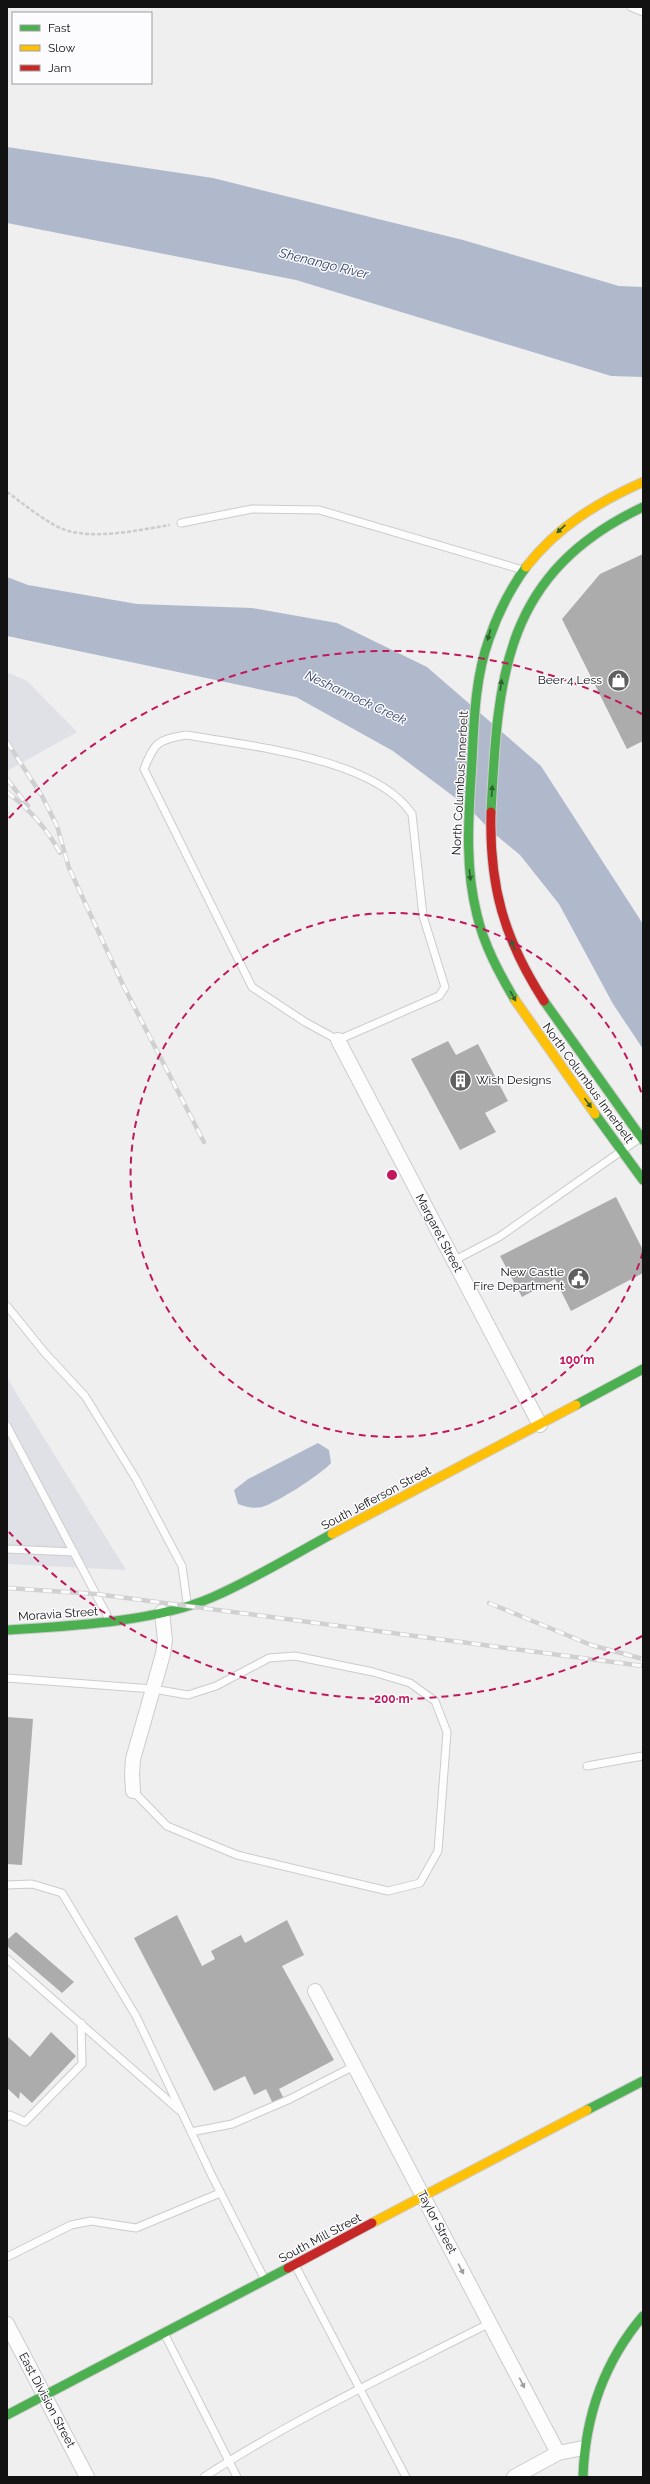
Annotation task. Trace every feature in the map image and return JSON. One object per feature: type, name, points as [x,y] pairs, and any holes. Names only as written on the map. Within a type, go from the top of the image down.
[{"type":"main road","name":"North Columbus Innerbelt","points":[[643,482],[619,491],[582,512],[548,541],[524,570],[503,602],[493,624],[480,673],[476,702],[467,842],[471,889],[476,912],[491,955],[529,1021],[643,1180]]},
{"type":"main road","name":"North Columbus Innerbelt","points":[[642,1139],[548,1008],[523,966],[505,927],[499,907],[490,858],[490,830],[497,724],[502,677],[517,626],[534,596],[553,571],[580,543],[611,521],[643,507]]},
{"type":"main road","name":"South Jefferson Street","points":[[111,1622],[187,1606],[238,1585],[643,1370]]},
{"type":"main road","name":"Moravia Street","points":[[7,1630],[111,1622]]},
{"type":"main road","name":"South Mill Street","points":[[7,2415],[643,2081]]},
{"type":"main road","points":[[583,2477],[583,2448],[593,2407],[605,2376],[620,2346],[643,2316]]},
{"type":"street","name":"Margaret Street","points":[[338,1040],[540,1425]]},
{"type":"street","points":[[133,1791],[132,1774],[134,1759],[165,1640],[162,1612]]},
{"type":"street","name":"Taylor Street","points":[[316,1991],[558,2453]]},
{"type":"street","name":"East Division Street","points":[[7,2324],[87,2477]]},
{"type":"street","points":[[514,2477],[558,2453],[583,2448]]},
{"type":"lane","points":[[631,7],[643,12]]},
{"type":"lane","points":[[181,524],[252,509],[319,510],[524,570]]},
{"type":"lane","points":[[186,735],[331,764],[386,787],[404,802],[412,814],[423,916],[445,987],[439,996],[338,1040],[305,1022],[252,987],[144,769],[152,748],[166,739],[186,735]]},
{"type":"lane","points":[[453,1261],[499,1237],[622,1151],[642,1139]]},
{"type":"lane","points":[[7,1306],[45,1353],[85,1396],[136,1480],[182,1566],[187,1606]]},
{"type":"lane","points":[[7,1426],[111,1622]]},
{"type":"lane","points":[[7,1549],[74,1552]]},
{"type":"lane","points":[[7,1678],[153,1689],[188,1695],[216,1686],[269,1658],[295,1656],[373,1672],[410,1683],[435,1701],[447,1732],[438,1851],[420,1883],[388,1891],[237,1856],[167,1826],[133,1791]]},
{"type":"lane","points":[[587,1766],[643,1756]]},
{"type":"lane","points":[[7,1885],[32,1884],[62,1893],[136,2016],[220,2193],[265,2280]]},
{"type":"lane","points":[[7,1958],[80,2024],[182,2112]]},
{"type":"lane","points":[[7,2117],[10,2115],[25,2122],[82,2064],[80,2024]]},
{"type":"lane","points":[[191,2132],[232,2124],[290,2099],[354,2066]]},
{"type":"lane","points":[[7,2257],[71,2225],[91,2221],[136,2228],[220,2193]]},
{"type":"lane","points":[[295,2265],[406,2477]]},
{"type":"lane","points":[[204,2477],[229,2461],[359,2389],[490,2323]]},
{"type":"lane","points":[[164,2333],[238,2477]]},
{"type":"path","points":[[7,492],[48,521],[71,532],[113,533],[181,524]]},
{"type":"shaded area","points":[[7,672],[27,681],[77,732],[7,771]]},
{"type":"shaded area","points":[[7,1377],[16,1393],[126,1570],[7,1564]]},
{"type":"water","name":"Shenango River","points":[[7,147],[213,178],[463,240],[619,286],[643,287],[643,377],[611,376],[296,280],[7,223]]},
{"type":"water","name":"Neshannock Creek","points":[[7,577],[28,585],[137,604],[252,608],[337,623],[427,667],[541,766],[643,924],[643,1049],[613,1004],[559,904],[520,855],[490,830],[469,808],[393,751],[296,697],[7,636]]},
{"type":"water","points":[[318,1443],[329,1450],[331,1463],[309,1481],[288,1494],[262,1507],[256,1508],[238,1504],[234,1490],[248,1479]]},
{"type":"building","name":"Beer 4 Less","points":[[643,554],[643,741],[627,749],[562,619],[600,574]]},
{"type":"building","name":"Wish Designs","points":[[448,1041],[456,1055],[478,1044],[508,1101],[485,1113],[496,1132],[460,1150],[411,1059]]},
{"type":"building","points":[[616,1197],[643,1250],[643,1273],[571,1311],[555,1279],[522,1297],[500,1256]]},
{"type":"building","points":[[7,1717],[33,1719],[22,1865],[7,1864]]},
{"type":"building","points":[[177,1915],[202,1966],[215,1959],[211,1951],[241,1935],[245,1943],[287,1920],[304,1955],[282,1966],[334,2060],[279,2089],[284,2099],[273,2104],[266,2089],[254,2095],[245,2076],[214,2091],[134,1938]]},
{"type":"building","points":[[16,1932],[74,1982],[62,1993],[7,1946],[7,1940]]},
{"type":"building","points":[[51,2032],[76,2056],[32,2103],[20,2092],[19,2099],[7,2088],[7,2036],[30,2057]]},
{"type":"railway","points":[[7,742],[42,796],[57,826],[69,868],[123,985],[204,1142]]},
{"type":"railway","points":[[7,779],[28,806]]},
{"type":"railway","points":[[7,792],[23,805],[37,820],[49,835],[60,853]]},
{"type":"railway","points":[[7,1588],[96,1594],[643,1666]]},
{"type":"railway","points":[[489,1603],[591,1645],[643,1659]]},
{"type":"traffic: fast","points":[[491,812],[498,715],[506,672],[518,632],[536,596],[562,563],[597,533],[643,507]]},
{"type":"traffic: fast","points":[[515,1000],[493,959],[480,926],[470,877],[468,838],[475,715],[478,684],[484,654],[500,611],[526,567]]},
{"type":"traffic: fast","points":[[544,1001],[643,1140]]},
{"type":"traffic: fast","points":[[595,1114],[643,1180]]},
{"type":"traffic: fast","points":[[576,1405],[643,1369]]},
{"type":"traffic: fast","points":[[7,1630],[57,1627],[112,1621],[165,1612],[190,1605],[213,1597],[243,1583],[332,1534]]},
{"type":"traffic: fast","points":[[587,2110],[643,2081]]},
{"type":"traffic: fast","points":[[7,2415],[288,2268]]},
{"type":"traffic: fast","points":[[583,2477],[588,2433],[599,2391],[617,2352],[643,2316]]},
{"type":"traffic: slow","points":[[526,567],[551,540],[579,517],[610,498],[643,482]]},
{"type":"traffic: slow","points":[[515,1000],[595,1114]]},
{"type":"traffic: slow","points":[[332,1534],[576,1405]]},
{"type":"traffic: slow","points":[[372,2223],[587,2110]]},
{"type":"traffic: jam","points":[[491,812],[493,864],[496,888],[502,911],[509,933],[519,956],[544,1001]]},
{"type":"traffic: jam","points":[[288,2268],[372,2223]]},
{"type":"place","name":"Beer 4 Less","points":[[618,680]]},
{"type":"place","name":"Wish Designs","points":[[460,1080]]},
{"type":"place","name":"New Castle Fire Department","points":[[579,1279]]}]
